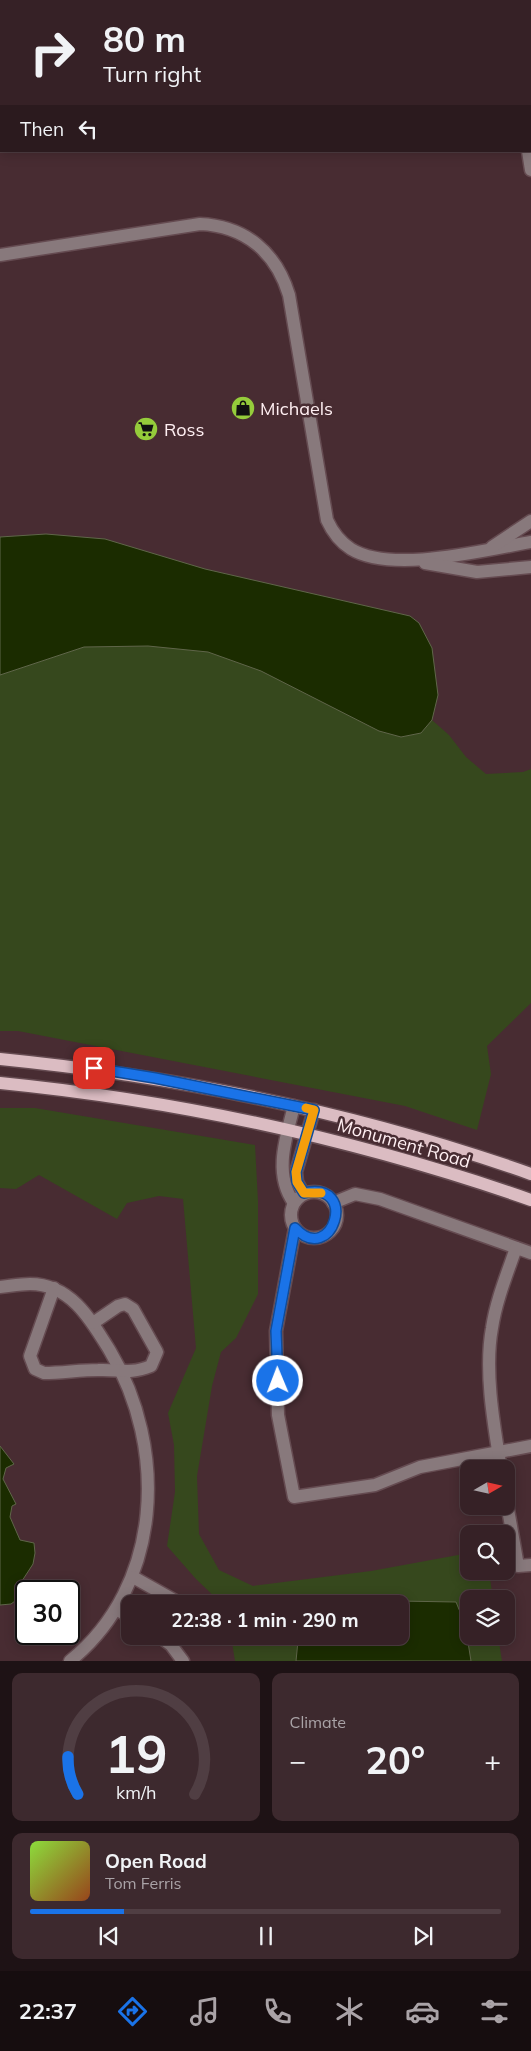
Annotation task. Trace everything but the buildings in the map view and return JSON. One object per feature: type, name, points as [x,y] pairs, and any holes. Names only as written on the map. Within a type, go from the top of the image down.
[{"type":"main road","name":"Monument Road","points":[[0,1058],[94,1068],[155,1078],[314,1110],[424,1138],[531,1174]]},
{"type":"main road","name":"Monument Road","points":[[0,1083],[147,1102],[288,1129],[426,1166],[531,1200]]},
{"type":"street","points":[[528,152],[531,170]]},
{"type":"street","points":[[0,255],[200,224],[215,225],[248,237],[273,260],[283,277],[288,295],[328,522],[334,533],[350,548],[370,557],[477,572],[531,567]]},
{"type":"street","points":[[488,549],[531,521]]},
{"type":"street","points":[[412,562],[531,542]]},
{"type":"street","points":[[294,1106],[288,1129],[282,1173],[283,1183],[294,1203]]},
{"type":"street","points":[[304,1193],[297,1182],[296,1172],[314,1110]]},
{"type":"street","points":[[295,1228],[306,1236],[320,1237],[326,1234],[335,1223],[336,1210],[333,1203],[323,1193],[304,1193],[294,1203],[291,1213],[295,1228],[276,1331],[278,1415],[294,1497],[376,1485],[420,1466],[531,1446]]},
{"type":"street","points":[[333,1203],[355,1194],[380,1199],[531,1253]]},
{"type":"street","points":[[499,1460],[491,1386],[491,1328],[516,1248]]},
{"type":"street","points":[[0,1287],[30,1284],[54,1288],[66,1293],[93,1323],[123,1372],[137,1410],[148,1473],[148,1510],[133,1577],[116,1609],[97,1633],[70,1661]]},
{"type":"street","points":[[54,1288],[30,1356],[35,1369],[44,1373],[100,1369],[123,1372],[138,1371],[152,1366],[157,1352],[133,1309],[125,1304],[118,1306],[93,1323]]},
{"type":"street","points":[[509,1515],[518,1566],[531,1565]]},
{"type":"street","points":[[133,1577],[165,1595]]},
{"type":"street","points":[[116,1609],[121,1612]]},
{"type":"street","points":[[177,1645],[183,1661]]},
{"type":"shaded area","points":[[46,534],[105,539],[205,569],[410,616],[419,623],[432,648],[438,695],[432,720],[421,733],[401,737],[379,731],[261,671],[208,652],[148,646],[84,647],[0,675],[0,537]]},
{"type":"shaded area","points":[[148,646],[208,652],[261,671],[379,731],[401,737],[421,733],[432,720],[449,735],[466,757],[486,774],[523,772],[531,769],[531,1003],[487,1046],[491,1074],[477,1130],[405,1106],[18,1031],[0,1031],[0,675],[84,647]]},
{"type":"shaded area","points":[[0,1108],[35,1108],[255,1145],[258,1201],[258,1294],[236,1338],[221,1352],[212,1386],[197,1476],[199,1534],[219,1570],[253,1586],[371,1571],[460,1555],[460,1580],[490,1580],[492,1590],[460,1590],[460,1613],[455,1602],[409,1602],[409,1595],[213,1595],[167,1546],[175,1492],[174,1445],[168,1413],[196,1348],[183,1199],[159,1196],[127,1203],[117,1219],[39,1175],[16,1189],[0,1188]]},
{"type":"shaded area","points":[[0,1446],[14,1464],[6,1468],[3,1479],[16,1504],[12,1506],[10,1517],[20,1540],[34,1543],[35,1553],[33,1564],[23,1580],[15,1580],[15,1601],[11,1604],[0,1605]]},
{"type":"shaded area","points":[[409,1601],[456,1602],[460,1612],[460,1645],[468,1645],[471,1661],[296,1661],[298,1645],[409,1645]]},
{"type":"shaded area","points":[[232,1645],[298,1645],[296,1661],[235,1661]]},
{"type":"shaded area","points":[[468,1645],[499,1645],[502,1661],[471,1661]]},
{"type":"slow traffic","points":[[306,1108],[314,1110],[296,1172],[296,1178],[304,1193],[321,1193]]},
{"type":"place","name":"Michaels","points":[[243,408]]},
{"type":"place","name":"Ross","points":[[146,429]]},
{"type":"route","points":[[94,1068],[155,1078],[314,1110],[296,1172],[296,1178],[304,1193],[323,1193],[329,1197],[336,1210],[336,1217],[331,1229],[320,1237],[312,1238],[306,1236],[299,1233],[295,1228],[276,1331],[278,1381]]}]
